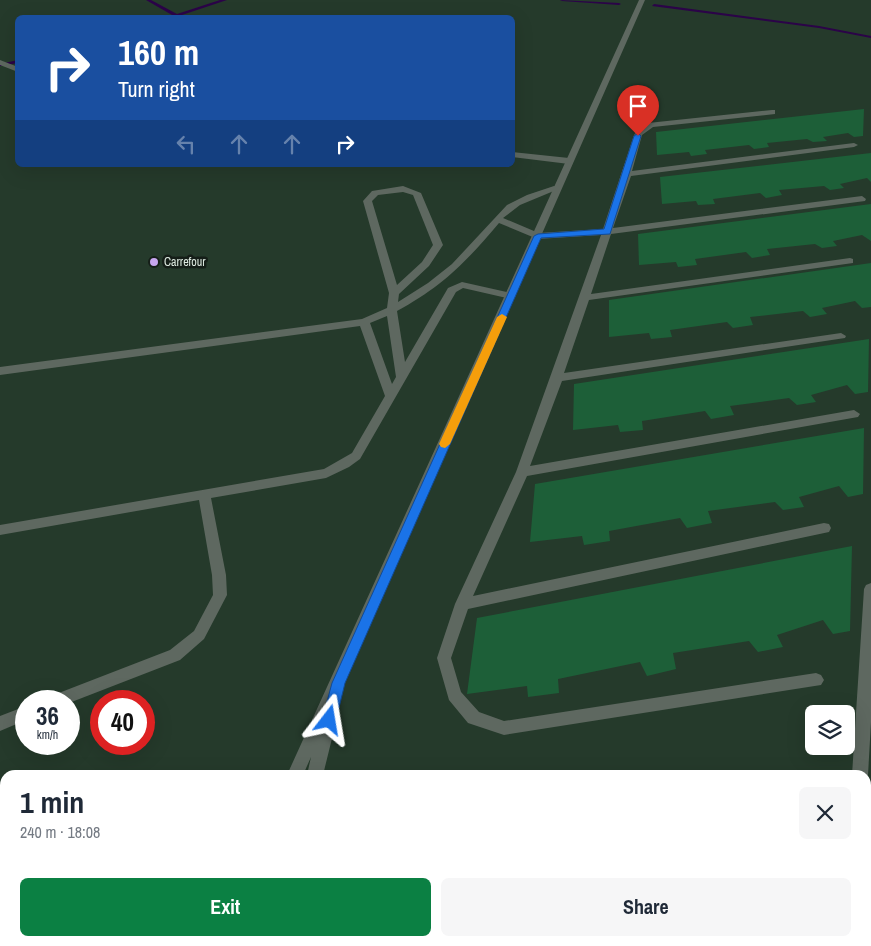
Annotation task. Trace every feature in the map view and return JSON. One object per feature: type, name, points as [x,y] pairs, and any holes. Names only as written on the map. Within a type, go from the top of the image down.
[{"type":"street","points":[[297,770],[338,683],[642,0]]},
{"type":"street","points":[[0,62],[15,69]]},
{"type":"street","points":[[772,112],[651,126],[642,130],[638,136],[557,378],[522,472],[462,604],[444,658],[454,695],[474,718],[504,728],[816,680]]},
{"type":"street","points":[[626,174],[854,145]]},
{"type":"street","points":[[515,154],[569,161]]},
{"type":"street","points":[[0,371],[364,322],[392,311],[422,294],[468,255],[505,210],[523,200],[558,188]]},
{"type":"street","points":[[394,293],[432,258],[437,251],[438,245],[417,193],[408,189],[375,193],[368,198],[394,293],[392,311],[400,376]]},
{"type":"street","points":[[498,218],[538,236],[607,232],[862,199]]},
{"type":"street","points":[[583,298],[850,261]]},
{"type":"street","points":[[0,530],[326,473],[345,464],[356,456],[400,376],[452,290],[462,285],[511,296]]},
{"type":"street","points":[[364,322],[390,395]]},
{"type":"street","points":[[557,378],[841,336]]},
{"type":"street","points":[[522,472],[854,414]]},
{"type":"street","points":[[80,692],[175,655],[199,635],[220,595],[219,575],[204,494]]},
{"type":"street","points":[[462,604],[824,528]]},
{"type":"street","points":[[860,770],[871,589]]},
{"type":"street","points":[[316,770],[338,683]]},
{"type":"street","points":[[0,724],[15,718]]},
{"type":"building","points":[[864,109],[863,136],[854,137],[848,133],[823,137],[827,141],[813,142],[807,139],[767,143],[769,147],[754,149],[749,145],[705,150],[707,154],[691,156],[689,152],[657,155],[656,132]]},
{"type":"building","points":[[871,153],[871,182],[867,178],[840,184],[844,188],[830,190],[824,186],[779,190],[782,195],[766,198],[760,193],[713,199],[715,204],[698,205],[696,201],[662,204],[660,177]]},
{"type":"building","points":[[871,204],[871,241],[862,235],[833,241],[837,246],[822,248],[815,244],[767,249],[770,255],[752,258],[746,252],[695,259],[697,265],[678,267],[676,262],[639,265],[638,234]]},
{"type":"building","points":[[871,263],[871,307],[862,308],[855,301],[822,308],[827,314],[810,317],[803,311],[750,317],[753,325],[733,328],[727,322],[670,330],[672,337],[651,339],[649,333],[609,337],[609,300]]},
{"type":"building","points":[[869,339],[868,392],[855,394],[847,385],[811,395],[816,402],[797,405],[789,398],[730,406],[734,415],[711,419],[705,411],[642,421],[643,430],[620,432],[618,425],[573,430],[574,384]]},
{"type":"building","points":[[864,428],[863,494],[848,497],[839,486],[799,497],[804,507],[783,510],[775,502],[708,511],[712,523],[687,528],[680,518],[609,531],[610,541],[584,545],[582,536],[530,542],[535,484]]},
{"type":"building","points":[[852,546],[850,631],[833,634],[823,620],[777,635],[783,647],[758,652],[749,641],[673,653],[676,669],[647,676],[640,662],[558,679],[559,693],[528,697],[527,686],[467,694],[477,618]]},
{"type":"waterway","points":[[148,0],[176,15]]},
{"type":"waterway","points":[[177,15],[225,0]]},
{"type":"waterway","points":[[562,0],[619,4]]},
{"type":"waterway","points":[[654,5],[819,27],[871,37]]},
{"type":"waterway","points":[[0,65],[15,62]]},
{"type":"slow traffic","points":[[445,444],[502,317]]},
{"type":"place","name":"Carrefour","points":[[154,262]]},
{"type":"route","points":[[329,720],[338,683],[538,236],[607,232],[638,136]]}]
